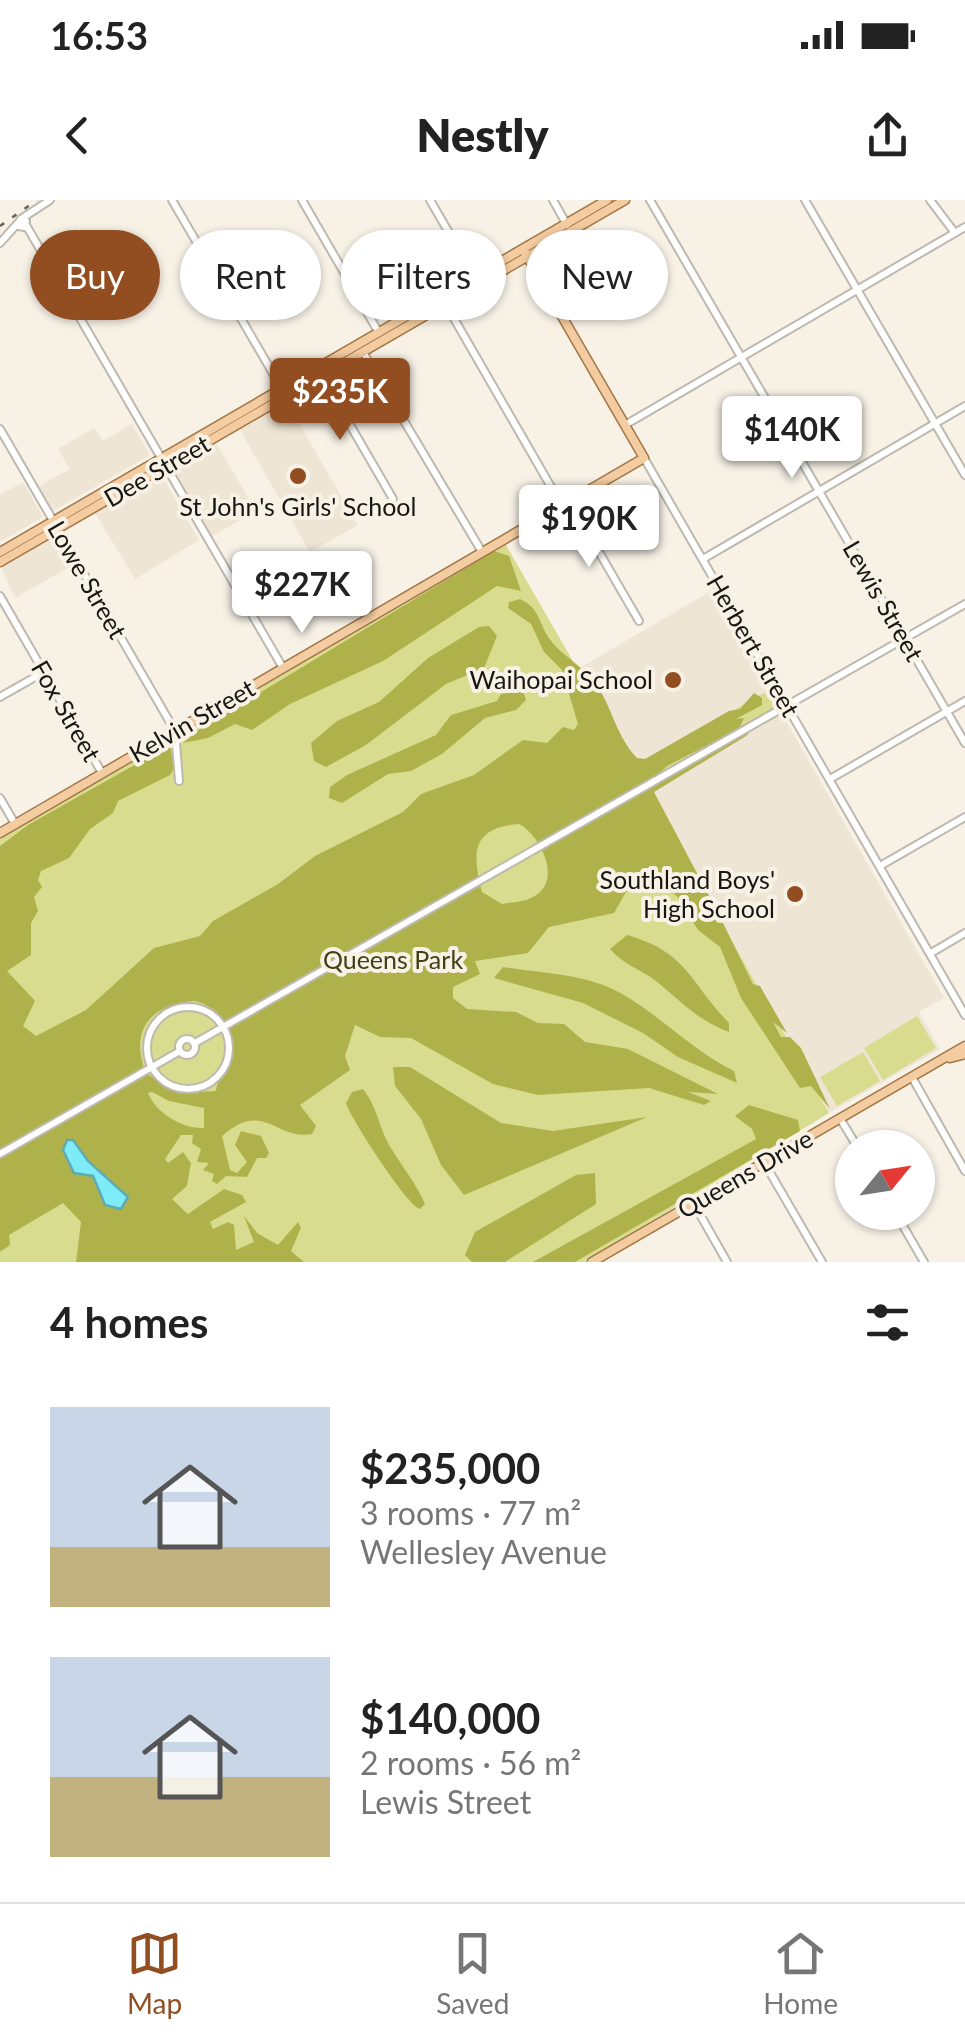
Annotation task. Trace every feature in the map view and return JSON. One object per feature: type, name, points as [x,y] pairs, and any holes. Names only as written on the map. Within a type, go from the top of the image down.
[{"type":"main road","name":"Dee Street","points":[[569,228],[606,200]]},
{"type":"main road","name":"Dee Street","points":[[506,263],[625,200]]},
{"type":"main road","name":"Herbert Street","points":[[525,252],[644,458]]},
{"type":"main road","name":"Dee Street","points":[[0,562],[56,525],[409,320]]},
{"type":"main road","name":"Dee Street","points":[[320,372],[363,352],[381,336]]},
{"type":"main road","name":"Kelvin Street","points":[[0,833],[644,458]]},
{"type":"main road","name":"Dee Street","points":[[0,552],[56,525]]},
{"type":"main road","name":"Queens Drive","points":[[592,1262],[965,1046]]},
{"type":"main road","name":"Queens Drive","points":[[950,1058],[965,1054]]},
{"type":"street","points":[[0,244],[50,200]]},
{"type":"street","points":[[172,200],[284,393]]},
{"type":"street","points":[[302,200],[381,336]]},
{"type":"street","points":[[430,200],[447,230]]},
{"type":"street","points":[[553,200],[569,228]]},
{"type":"street","name":"Lewis Street","points":[[650,200],[965,743]]},
{"type":"street","points":[[805,200],[965,475]]},
{"type":"street","points":[[930,200],[955,232]]},
{"type":"street","points":[[22,224],[283,668]]},
{"type":"street","points":[[625,425],[965,226]]},
{"type":"street","points":[[455,320],[639,621]]},
{"type":"street","points":[[363,352],[482,552]]},
{"type":"street","points":[[320,372],[394,499]]},
{"type":"street","points":[[703,559],[965,406]]},
{"type":"street","name":"Lowe Street","points":[[0,429],[175,731]]},
{"type":"street","name":"Herbert Street","points":[[644,458],[965,1015]]},
{"type":"street","name":"Fox Street","points":[[0,596],[102,773]]},
{"type":"street","points":[[0,1154],[180,1052],[192,1054],[194,1043],[965,604]]},
{"type":"street","points":[[0,697],[44,672]]},
{"type":"street","points":[[830,779],[965,701]]},
{"type":"street","points":[[175,731],[179,781]]},
{"type":"street","points":[[0,798],[15,824]]},
{"type":"street","points":[[880,866],[965,817]]},
{"type":"street","points":[[931,953],[965,933]]},
{"type":"street","name":"Herbert Street","points":[[954,992],[965,1004]]},
{"type":"street","points":[[195,1006],[224,1027],[228,1057],[212,1082],[194,1089],[174,1087],[151,1068],[148,1034],[172,1009],[195,1006]]},
{"type":"street","points":[[912,1079],[965,1171]]},
{"type":"street","points":[[842,1120],[848,1130]]},
{"type":"street","points":[[765,1164],[822,1262]]},
{"type":"street","points":[[694,1204],[727,1262]]},
{"type":"street","points":[[905,1230],[924,1262]]},
{"type":"shaded area","name":"St John's Girls' School","points":[[286,401],[358,525],[310,552],[239,428]]},
{"type":"shaded area","points":[[132,424],[150,455],[53,511],[39,486],[70,469],[58,449],[94,428],[103,441]]},
{"type":"shaded area","points":[[216,443],[256,511],[211,537],[171,469]]},
{"type":"shaded area","points":[[161,475],[199,540],[135,579],[95,513]]},
{"type":"shaded area","points":[[23,482],[43,517],[0,542],[0,495]]},
{"type":"shaded area","points":[[55,533],[73,565],[15,598],[0,565]]},
{"type":"shaded area","name":"Waihopai School","points":[[711,591],[769,690],[634,767],[578,669]]},
{"type":"shaded area","name":"Southland Boys' High School","points":[[781,712],[944,998],[919,1012],[940,1049],[829,1113],[647,789]]},
{"type":"green space","name":"Queens Park","points":[[506,545],[634,767],[769,690],[781,712],[647,790],[829,1113],[584,1262],[0,1262],[0,838]]},
{"type":"green space","points":[[494,551],[509,556],[521,591],[497,586],[383,661],[290,704],[252,730],[235,724],[208,738],[183,743],[198,730]]},
{"type":"green space","points":[[520,599],[531,606],[552,642],[591,677],[637,758],[645,759],[729,711],[740,709],[754,693],[762,698],[762,705],[736,719],[744,718],[739,729],[667,766],[653,780],[743,732],[749,733],[746,736],[654,792],[716,909],[713,915],[717,923],[723,923],[753,984],[760,986],[787,1033],[773,1022],[781,1037],[790,1037],[801,1048],[830,1109],[811,1086],[800,1088],[741,998],[720,947],[698,930],[677,896],[653,879],[626,892],[614,913],[549,927],[528,953],[475,961],[480,974],[453,987],[453,998],[467,1009],[516,1012],[538,1023],[564,1024],[585,1042],[628,1049],[718,1094],[688,1092],[711,1101],[704,1105],[649,1088],[538,1095],[493,1084],[411,1038],[380,1037],[355,1025],[345,1056],[350,1070],[300,1105],[316,1126],[312,1134],[300,1135],[259,1121],[236,1126],[222,1136],[230,1170],[237,1173],[247,1162],[235,1145],[241,1131],[261,1136],[269,1153],[266,1158],[257,1158],[247,1177],[226,1176],[217,1184],[212,1181],[214,1174],[203,1170],[209,1163],[197,1162],[201,1149],[192,1143],[193,1135],[181,1135],[165,1159],[168,1163],[183,1152],[191,1163],[187,1186],[172,1199],[188,1214],[224,1189],[242,1195],[246,1202],[210,1222],[213,1229],[228,1222],[234,1225],[236,1250],[254,1242],[244,1216],[257,1233],[278,1245],[298,1222],[301,1228],[291,1251],[304,1262],[76,1262],[81,1222],[63,1203],[9,1235],[10,1245],[0,1252],[0,846],[28,825],[170,745],[174,768],[170,775],[118,801],[113,813],[90,829],[69,858],[41,871],[38,880],[42,887],[34,897],[38,911],[31,923],[31,955],[7,971],[35,1001],[23,1026],[36,1036],[86,1010],[154,948],[200,936],[213,921],[278,884],[315,856],[403,812],[421,794],[474,775],[523,740],[547,743],[563,727],[574,730],[578,724],[562,670],[544,652],[531,624],[508,608],[509,602]],"holes":[[[519,824],[541,848],[547,880],[533,897],[502,904],[482,892],[477,854],[484,837],[492,831]],[[179,1003],[205,1004],[227,1026],[231,1059],[216,1091],[178,1093],[146,1073],[141,1058],[142,1032],[155,1014]],[[148,1093],[204,1108],[204,1128],[187,1126],[171,1118]]]},
{"type":"green space","points":[[489,626],[497,636],[484,668],[446,684],[366,745],[326,767],[314,761],[311,743],[337,721],[379,702],[428,658],[479,627]]},
{"type":"green space","points":[[523,691],[526,700],[516,710],[485,718],[442,754],[411,771],[388,774],[342,803],[329,798],[330,787],[347,775],[436,735],[451,715],[497,701],[501,694]]},
{"type":"green space","points":[[627,935],[675,959],[729,1023],[729,1032],[699,1016],[615,954],[610,949]]},
{"type":"green space","points":[[503,967],[580,978],[610,988],[734,1071],[737,1083],[678,1057],[643,1033],[583,1003],[494,978]]},
{"type":"green space","points":[[917,1016],[936,1048],[883,1080],[864,1048]]},
{"type":"green space","points":[[863,1052],[880,1081],[837,1106],[820,1077]]},
{"type":"green space","points":[[393,1067],[410,1067],[501,1123],[553,1131],[647,1117],[464,1195],[441,1165],[421,1119],[395,1086]]},
{"type":"green space","points":[[363,1089],[387,1141],[425,1204],[420,1209],[392,1178],[346,1103],[352,1092]]},
{"type":"green space","points":[[749,1105],[798,1120],[800,1131],[575,1262],[533,1262],[756,1139],[752,1129],[735,1116]]},
{"type":"green space","points":[[595,1173],[596,1204],[505,1262],[472,1262],[465,1255],[475,1232],[576,1175]]},
{"type":"water","points":[[67,1140],[73,1140],[88,1161],[128,1197],[121,1209],[105,1205],[93,1176],[74,1173],[63,1150]]},
{"type":"railway","points":[[0,226],[37,200]]},
{"type":"place","name":"St John's Girls' School","points":[[298,476]]},
{"type":"place","name":"Waihopai School","points":[[673,680]]},
{"type":"place","name":"Southland Boys' High School","points":[[795,894]]}]
